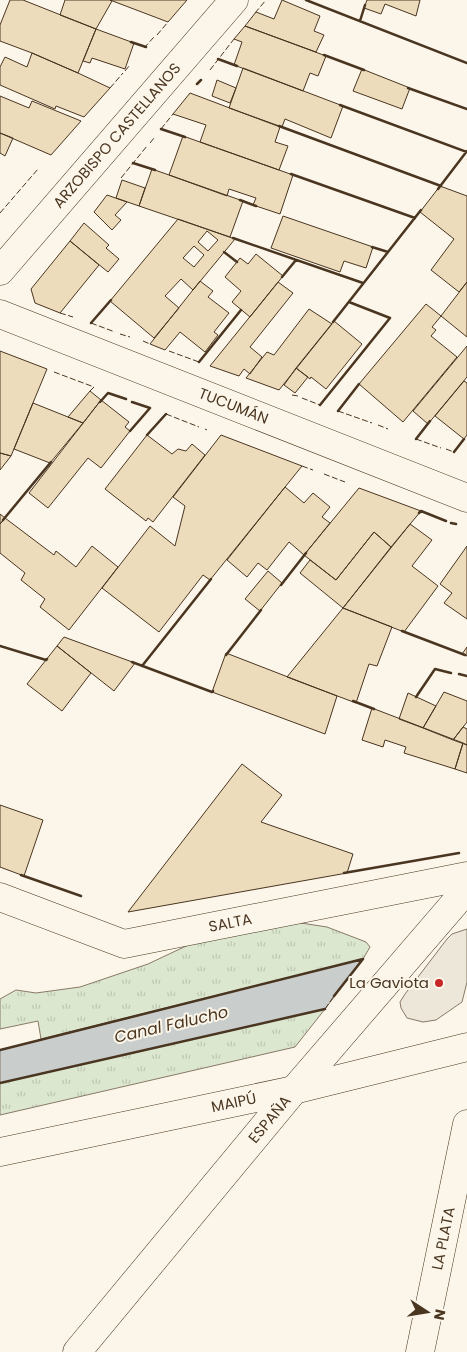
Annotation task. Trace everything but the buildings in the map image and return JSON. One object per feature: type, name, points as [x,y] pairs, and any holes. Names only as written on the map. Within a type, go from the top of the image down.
[{"type":"street","name":"ARZOBISPO CASTELLANOS","points":[[0,271],[234,0]]},
{"type":"street","name":"TUCUMÁN","points":[[0,314],[467,498]]},
{"type":"street","name":"SALTA","points":[[0,897],[124,944],[467,876]]},
{"type":"street","name":"ESPAÑA","points":[[77,1352],[294,1090],[467,889]]},
{"type":"street","name":"MAIPÚ","points":[[0,1152],[294,1090],[467,1047]]},
{"type":"street","name":"LA PLATA","points":[[420,1352],[467,1124]]},
{"type":"green space","points":[[288,921],[327,927],[366,942],[370,947],[363,959],[41,1039],[38,1021],[0,1029],[0,999],[16,990],[36,993],[80,987],[148,964],[203,938]]},
{"type":"green space","points":[[325,1009],[295,1047],[0,1115],[0,1083]]},
{"type":"shaded area","points":[[467,929],[467,982],[462,1002],[436,1020],[423,1022],[407,1018],[400,1002],[405,994],[447,939],[452,934]]},
{"type":"water","name":"Canal Falucho","points":[[363,959],[325,1009],[0,1083],[0,1050]]},
{"type":"fence","points":[[255,13],[266,0]]},
{"type":"fence","points":[[157,35],[168,22]]},
{"type":"fence","points":[[144,48],[154,37]]},
{"type":"fence","points":[[210,70],[234,39]]},
{"type":"fence","points":[[125,71],[129,66]]},
{"type":"fence","points":[[110,88],[123,73]]},
{"type":"fence","points":[[161,129],[173,114]]},
{"type":"fence","points":[[150,143],[154,138]]},
{"type":"fence","points":[[121,178],[147,146]]},
{"type":"fence","points":[[0,213],[38,169]]},
{"type":"fence","points":[[60,313],[73,317]]},
{"type":"fence","points":[[91,323],[115,332]]},
{"type":"fence","points":[[120,334],[130,337]]},
{"type":"fence","points":[[143,341],[150,344]]},
{"type":"fence","points":[[169,351],[199,362]]},
{"type":"fence","points":[[54,372],[94,387],[90,391]]},
{"type":"fence","points":[[292,395],[298,396]]},
{"type":"fence","points":[[302,398],[320,405]]},
{"type":"fence","points":[[338,411],[372,423]]},
{"type":"fence","points":[[166,414],[199,427]]},
{"type":"fence","points":[[378,425],[388,429]]},
{"type":"fence","points":[[416,439],[441,448]]},
{"type":"fence","points":[[446,449],[454,452]]},
{"type":"fence","points":[[302,466],[313,470]]},
{"type":"fence","points":[[324,474],[345,482]]},
{"type":"fence","points":[[325,1009],[334,996]]},
{"type":"wall","points":[[306,0],[467,63]]},
{"type":"wall","points":[[360,21],[365,5]]},
{"type":"wall","points":[[131,42],[146,47]]},
{"type":"wall","points":[[324,55],[364,70]]},
{"type":"wall","points":[[218,59],[237,66]]},
{"type":"wall","points":[[197,84],[201,80]]},
{"type":"wall","points":[[408,88],[467,109]]},
{"type":"wall","points":[[340,105],[467,152]]},
{"type":"wall","points":[[279,126],[441,186]]},
{"type":"wall","points":[[161,129],[185,137]]},
{"type":"wall","points":[[438,189],[467,151]]},
{"type":"wall","points":[[133,163],[155,170]]},
{"type":"wall","points":[[291,174],[415,218]]},
{"type":"wall","points":[[240,200],[256,206]]},
{"type":"wall","points":[[333,322],[421,210]]},
{"type":"wall","points":[[233,238],[363,283]]},
{"type":"wall","points":[[372,247],[388,252]]},
{"type":"wall","points":[[224,252],[237,262]]},
{"type":"wall","points":[[282,277],[296,260]]},
{"type":"wall","points":[[91,323],[111,300]]},
{"type":"wall","points":[[320,405],[390,318],[349,302]]},
{"type":"wall","points":[[199,362],[241,310]]},
{"type":"wall","points":[[338,411],[359,384]]},
{"type":"wall","points":[[100,402],[108,393],[126,399]]},
{"type":"wall","points":[[130,431],[150,408],[132,402]]},
{"type":"wall","points":[[147,435],[166,414]]},
{"type":"wall","points":[[416,439],[430,421]]},
{"type":"wall","points":[[454,452],[464,439]]},
{"type":"wall","points":[[3,520],[51,462]]},
{"type":"wall","points":[[419,513],[421,511],[446,521]]},
{"type":"wall","points":[[451,523],[456,524]]},
{"type":"wall","points":[[281,585],[306,553]]},
{"type":"wall","points":[[142,666],[211,579]]},
{"type":"wall","points":[[226,655],[261,610]]},
{"type":"wall","points":[[402,631],[465,655]]},
{"type":"wall","points":[[0,646],[47,659]]},
{"type":"wall","points":[[132,662],[213,691]]},
{"type":"wall","points":[[416,697],[435,669],[451,673]]},
{"type":"wall","points":[[459,674],[467,676]]},
{"type":"wall","points":[[353,701],[374,709]]},
{"type":"wall","points":[[344,873],[459,853]]},
{"type":"wall","points":[[21,875],[81,896]]},
{"type":"wall","points":[[334,996],[363,959]]},
{"type":"wall","points":[[0,1050],[363,959]]},
{"type":"wall","points":[[0,1083],[325,1009]]},
{"type":"place","name":"La Gaviota","points":[[439,983]]}]
